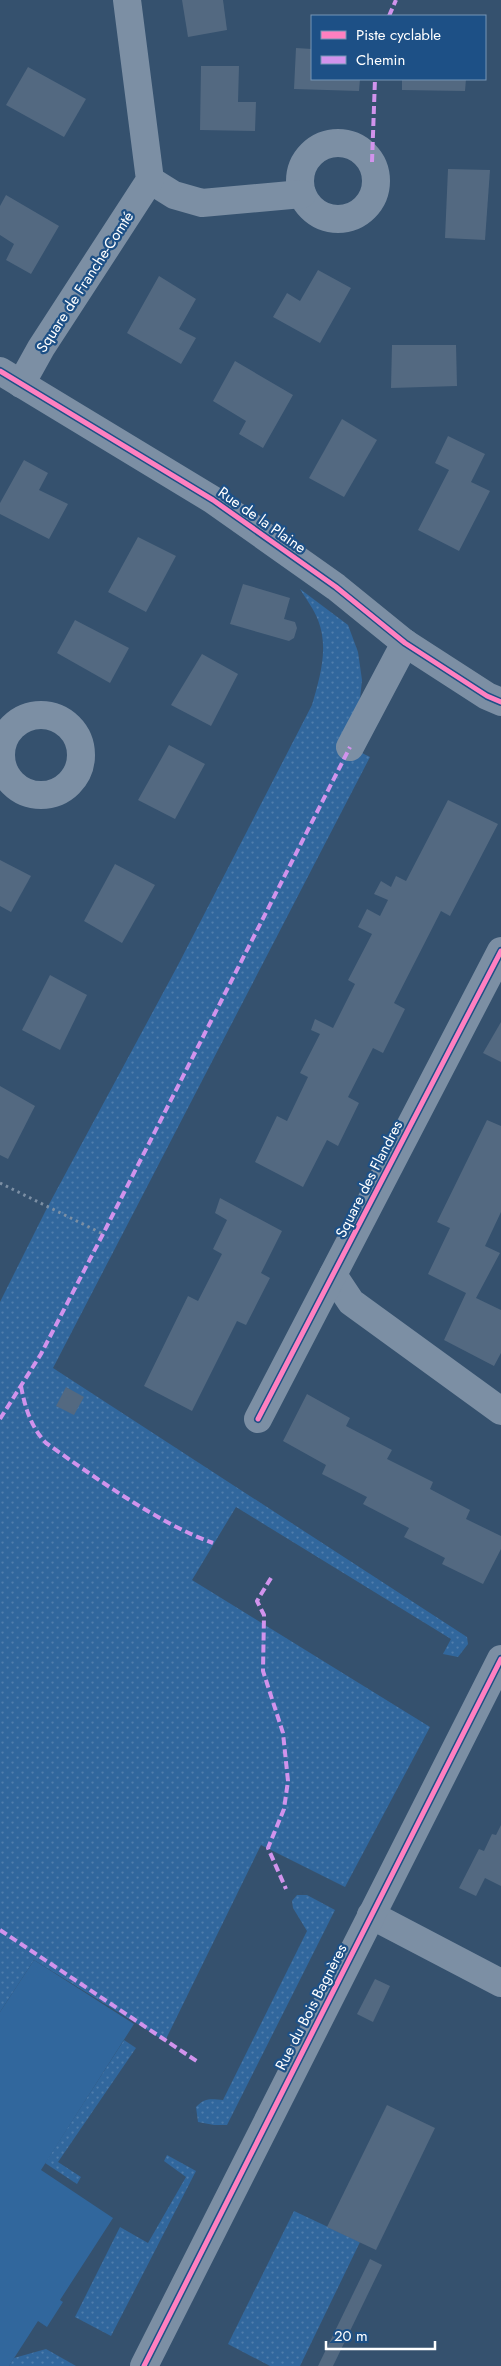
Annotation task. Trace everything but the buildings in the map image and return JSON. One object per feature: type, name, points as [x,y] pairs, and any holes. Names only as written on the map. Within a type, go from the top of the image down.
[{"type":"street","points":[[127,0],[150,180],[174,195],[202,203],[302,194]]},
{"type":"street","name":"Square de Franche-Comté","points":[[11,378],[41,348],[150,180]]},
{"type":"street","name":"Rue de la Plaine","points":[[11,378],[213,500],[336,586],[406,643],[487,696],[501,702]]},
{"type":"street","points":[[350,746],[406,643]]},
{"type":"street","name":"Square des Flandres","points":[[258,1419],[501,951]]},
{"type":"street","points":[[333,1275],[351,1302],[501,1412]]},
{"type":"street","name":"Rue du Bois Bagnères","points":[[144,2366],[501,1659]]},
{"type":"street","points":[[371,1914],[501,1983]]},
{"type":"path","points":[[0,1183],[104,1234]]},
{"type":"shaded area","points":[[300,589],[348,625],[358,652],[362,680],[360,699],[352,724],[350,747],[370,757],[53,1368],[467,1637],[468,1644],[458,1657],[443,1654],[451,1639],[236,1507],[192,1580],[430,1727],[345,1887],[261,1845],[165,2041],[34,1960],[0,2012],[0,1302],[47,1208],[177,967],[312,705],[322,662],[323,641],[316,616]]},
{"type":"shaded area","points":[[297,1895],[307,1895],[335,1910],[227,2125],[198,2122],[196,2107],[199,2104],[209,2099],[223,2100],[307,1931],[293,1908],[292,1901]]},
{"type":"shaded area","points":[[34,1960],[134,2024],[41,2170],[113,2218],[60,2300],[63,2302],[47,2327],[38,2321],[9,2366],[0,2366],[0,2012]]},
{"type":"shaded area","points":[[124,2040],[136,2048],[58,2162],[81,2177],[77,2184],[45,2163]]},
{"type":"shaded area","points":[[167,2155],[196,2171],[111,2336],[75,2317],[120,2227],[148,2243],[186,2177],[164,2161]]},
{"type":"shaded area","points":[[294,2211],[360,2242],[300,2366],[270,2366],[228,2344]]},
{"type":"shaded area","points":[[46,2349],[76,2366],[9,2366],[14,2358]]},
{"type":"marked path","points":[[389,15],[396,0]]},
{"type":"marked path","points":[[372,162],[375,80]]},
{"type":"marked path","points":[[0,1419],[41,1354],[350,747]]},
{"type":"marked path","points":[[21,1386],[29,1417],[46,1443],[149,1512],[192,1535],[213,1543]]},
{"type":"marked path","points":[[271,1578],[257,1601],[264,1615],[263,1671],[283,1733],[288,1781],[284,1809],[268,1848],[286,1889]]},
{"type":"marked path","points":[[0,1930],[198,2062]]},
{"type":"cycle path","points":[[0,371],[213,500],[336,587],[405,643],[487,696],[501,702]]},
{"type":"cycle path","points":[[258,1419],[501,951]]},
{"type":"cycle path","points":[[144,2366],[501,1659]]}]
